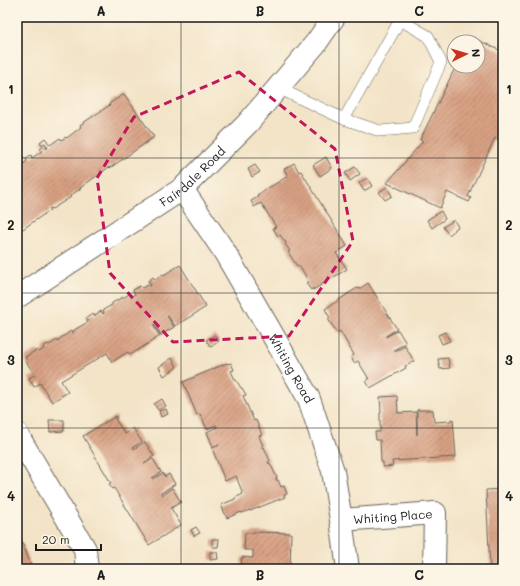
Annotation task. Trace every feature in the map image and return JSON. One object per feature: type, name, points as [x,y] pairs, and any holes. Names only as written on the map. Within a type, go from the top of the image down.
[{"type":"street","name":"Fairdale Road","points":[[17,297],[182,189],[247,124],[316,43],[334,17]]},
{"type":"street","name":"Whiting Road","points":[[182,189],[224,251],[308,399],[333,471],[348,569]]},
{"type":"street","points":[[17,434],[85,549],[87,569]]},
{"type":"street","name":"Whiting Place","points":[[341,520],[436,513],[434,569]]},
{"type":"lane","points":[[278,88],[344,119],[380,131],[413,128],[441,62],[428,36],[397,18],[344,119]]},
{"type":"highlighted area","points":[[239,72],[335,149],[353,241],[289,336],[173,342],[110,273],[97,178],[134,117]]},
{"type":"building","points":[[486,44],[503,52],[503,139],[502,141],[495,138],[468,196],[471,198],[469,202],[447,192],[440,208],[387,183],[423,141],[420,140],[452,74],[486,74]]},
{"type":"building","points":[[124,94],[154,137],[110,168],[109,167],[80,188],[70,196],[71,197],[52,209],[49,209],[50,210],[23,229],[19,229],[17,233],[17,170],[22,167],[17,161],[17,156],[21,154],[24,158],[21,159],[24,164],[27,161],[26,158],[31,155],[32,158],[42,151],[40,149],[45,146],[48,148],[45,143],[42,145],[40,142],[45,138],[50,145],[60,138],[61,140],[66,137],[67,138],[81,127],[80,125]]},
{"type":"building","points":[[326,157],[332,168],[320,176],[313,165]]},
{"type":"building","points":[[294,163],[299,172],[301,171],[347,246],[336,253],[347,269],[313,290],[313,288],[311,290],[306,283],[308,282],[304,273],[298,265],[297,266],[288,252],[290,251],[285,244],[286,242],[280,235],[278,236],[273,228],[276,227],[261,203],[254,207],[251,201],[258,197],[257,195],[288,176],[284,169]]},
{"type":"building","points":[[255,165],[260,172],[252,177],[248,169]]},
{"type":"building","points":[[355,167],[360,174],[350,181],[345,173]]},
{"type":"building","points":[[367,178],[372,186],[364,191],[359,183]]},
{"type":"building","points":[[387,187],[392,196],[385,200],[379,192]]},
{"type":"building","points":[[441,211],[445,219],[432,228],[427,220]]},
{"type":"building","points":[[454,220],[458,227],[449,235],[443,227]]},
{"type":"building","points":[[180,265],[206,307],[175,326],[167,316],[174,327],[161,335],[154,324],[153,325],[160,336],[130,355],[128,352],[112,362],[107,353],[61,381],[68,392],[52,402],[40,383],[34,387],[29,378],[35,375],[25,360],[27,359],[25,357],[37,350],[39,352],[48,344],[49,345],[57,340],[58,342],[58,340],[71,331],[72,333],[74,332],[74,330],[88,322],[86,318],[93,314],[94,316],[101,311],[103,314],[103,310],[112,305],[112,303],[129,294],[131,297],[135,294],[133,290],[140,286],[142,288],[151,285],[148,281],[153,277],[155,280],[163,274],[164,276]]},
{"type":"building","points":[[368,283],[397,329],[386,337],[398,330],[406,343],[394,350],[395,351],[405,346],[414,361],[405,366],[406,368],[370,388],[366,381],[369,379],[358,361],[354,363],[351,357],[354,355],[340,331],[337,333],[328,319],[330,318],[325,309],[357,288],[359,289]]},
{"type":"building","points":[[445,332],[450,341],[442,344],[438,335]]},
{"type":"building","points":[[215,335],[219,341],[211,347],[206,340]]},
{"type":"building","points":[[172,358],[177,367],[164,376],[159,367]]},
{"type":"building","points":[[448,358],[450,368],[440,369],[438,359]]},
{"type":"building","points":[[227,363],[231,363],[234,370],[231,371],[235,380],[246,395],[243,396],[262,435],[259,436],[263,446],[262,448],[264,447],[270,461],[268,462],[269,464],[270,463],[277,478],[276,480],[278,480],[281,487],[284,486],[287,494],[284,495],[285,497],[250,511],[241,512],[227,518],[221,505],[243,494],[236,476],[225,481],[212,448],[219,445],[213,447],[207,432],[217,427],[216,425],[207,429],[200,414],[197,415],[183,382]]},
{"type":"building","points":[[397,396],[398,413],[416,412],[417,435],[417,410],[433,410],[434,422],[451,421],[451,419],[453,419],[456,457],[392,461],[393,466],[383,467],[383,462],[381,462],[380,440],[376,440],[375,432],[380,432],[380,397]]},
{"type":"building","points":[[162,399],[166,406],[158,410],[154,404]]},
{"type":"building","points":[[166,409],[168,414],[161,417],[159,411]]},
{"type":"building","points":[[116,416],[117,418],[115,419],[125,434],[133,428],[142,442],[133,447],[134,449],[145,442],[154,456],[144,463],[153,459],[161,472],[152,478],[153,479],[163,473],[165,477],[169,474],[175,484],[161,493],[162,495],[172,488],[181,502],[171,508],[181,525],[149,545],[114,488],[112,489],[109,484],[111,483],[83,436]]},
{"type":"building","points":[[49,420],[64,420],[64,431],[50,432]]},
{"type":"building","points":[[503,489],[503,569],[490,569],[486,490]]},
{"type":"building","points":[[196,527],[200,533],[194,536],[191,530]]},
{"type":"building","points":[[17,531],[26,552],[32,569],[17,569]]},
{"type":"building","points":[[245,533],[291,533],[290,569],[253,569],[241,567],[242,557],[253,558],[253,550],[244,550]]},
{"type":"building","points":[[212,539],[219,539],[218,547],[212,547]]},
{"type":"building","points":[[210,552],[217,552],[218,559],[210,560]]}]
